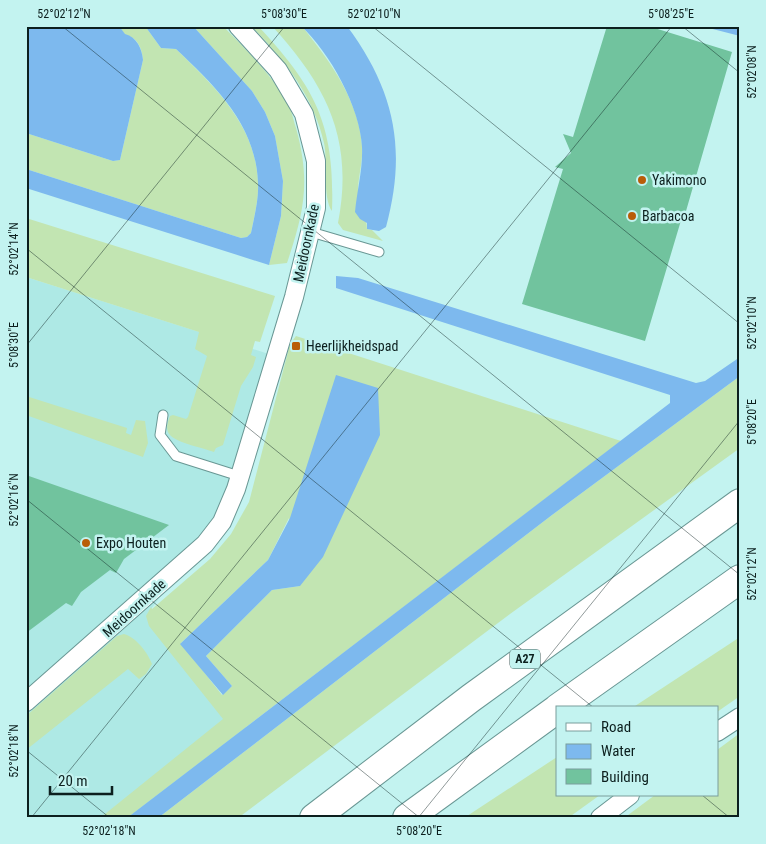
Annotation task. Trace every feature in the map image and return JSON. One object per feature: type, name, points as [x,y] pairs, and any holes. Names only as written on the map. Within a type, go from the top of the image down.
[{"type":"highway","name":"A27","points":[[314,818],[471,698],[740,503]]},
{"type":"highway","points":[[561,706],[740,579]]},
{"type":"highway","points":[[407,818],[556,709]]},
{"type":"street","name":"Meidoornkade","points":[[26,702],[204,544],[222,522],[239,476],[294,297],[311,232],[316,208],[316,168],[311,138],[304,114],[278,70],[238,26]]},
{"type":"street","points":[[718,731],[740,717]]},
{"type":"street","points":[[600,818],[629,796]]},
{"type":"lane","points":[[311,232],[379,252]]},
{"type":"lane","points":[[163,415],[160,435],[176,456],[239,476]]},
{"type":"shaded area","points":[[26,277],[272,355],[219,519],[151,609],[250,731],[141,818],[26,818]]},
{"type":"green space","points":[[119,26],[145,26],[161,48],[176,49],[231,108],[250,143],[256,162],[257,202],[251,233],[247,237],[241,238],[26,169],[26,133],[113,161],[120,160],[143,60],[142,52],[136,41],[125,35]]},
{"type":"green space","points":[[193,26],[223,26],[264,70],[286,99],[289,106],[301,147],[304,197],[298,228],[287,263],[269,265],[281,216],[283,181],[275,136],[265,112],[252,91]]},
{"type":"green space","points":[[251,26],[258,26],[278,48],[308,89],[318,110],[330,155],[332,211],[327,197],[324,143],[313,110],[286,65]]},
{"type":"green space","points":[[272,26],[301,26],[325,56],[350,99],[356,114],[362,146],[358,188],[359,198],[367,229],[372,230],[383,241],[343,230],[338,223],[342,193],[342,166],[339,140],[332,116],[308,70]]},
{"type":"green space","points":[[26,218],[275,296],[260,342],[255,341],[251,355],[256,357],[253,367],[241,386],[223,445],[216,448],[214,452],[175,439],[170,436],[167,430],[170,416],[173,415],[186,419],[188,417],[207,356],[195,349],[199,332],[26,277]]},
{"type":"green space","points":[[296,336],[621,441],[127,818],[100,818],[223,719],[149,626],[146,616],[151,607],[152,609],[210,559],[231,534],[249,502],[290,344]],"holes":[[[289,518],[300,586],[272,590],[206,656],[232,686],[222,695],[181,643],[268,560]]]},
{"type":"green space","points":[[740,376],[740,448],[510,614],[238,818],[158,818],[552,515]]},
{"type":"green space","points":[[26,396],[127,428],[126,433],[131,435],[136,420],[145,421],[148,443],[143,457],[26,415]]},
{"type":"green space","points":[[124,634],[133,638],[148,655],[152,664],[146,674],[139,679],[128,669],[26,750],[26,716],[117,636]]},
{"type":"green space","points":[[740,637],[740,696],[718,711],[718,706],[635,706]]},
{"type":"green space","points":[[740,733],[740,818],[624,818],[654,796],[718,796],[718,749]]},
{"type":"green space","points":[[556,758],[556,796],[599,796],[568,818],[464,818]]},
{"type":"water","points":[[26,26],[119,26],[125,34],[133,38],[138,44],[143,60],[120,160],[113,161],[26,133]]},
{"type":"water","points":[[145,26],[193,26],[252,91],[265,112],[275,136],[283,181],[281,216],[269,265],[26,188],[26,169],[241,238],[247,237],[251,233],[257,202],[258,183],[256,162],[242,125],[231,108],[205,78],[176,49],[161,48]]},
{"type":"water","points":[[301,26],[347,26],[376,74],[386,98],[396,146],[396,172],[386,227],[379,231],[367,229],[367,223],[360,219],[355,212],[362,155],[360,131],[356,115],[333,66],[312,37]]},
{"type":"water","points":[[701,26],[740,26],[740,36]]},
{"type":"water","points":[[336,276],[358,278],[696,383],[705,381],[740,357],[740,376],[552,515],[158,818],[127,818],[670,403],[670,395],[336,288]]},
{"type":"water","points":[[336,375],[378,388],[380,435],[323,557],[300,586],[272,590],[206,656],[232,686],[223,695],[180,644],[268,560],[290,518]]},
{"type":"building","points":[[607,26],[648,26],[732,52],[684,218],[682,217],[645,341],[522,304],[563,169],[555,167],[571,153],[563,134],[573,137]]},
{"type":"building","name":"Expo Houten","points":[[26,475],[169,525],[124,559],[116,573],[110,570],[81,592],[72,606],[66,603],[26,633]]},
{"type":"place","name":"Yakimono","points":[[642,180]]},
{"type":"place","name":"Barbacoa","points":[[632,216]]},
{"type":"place","name":"Heerlijkheidspad","points":[[296,346]]},
{"type":"place","name":"Expo Houten","points":[[86,543]]}]
